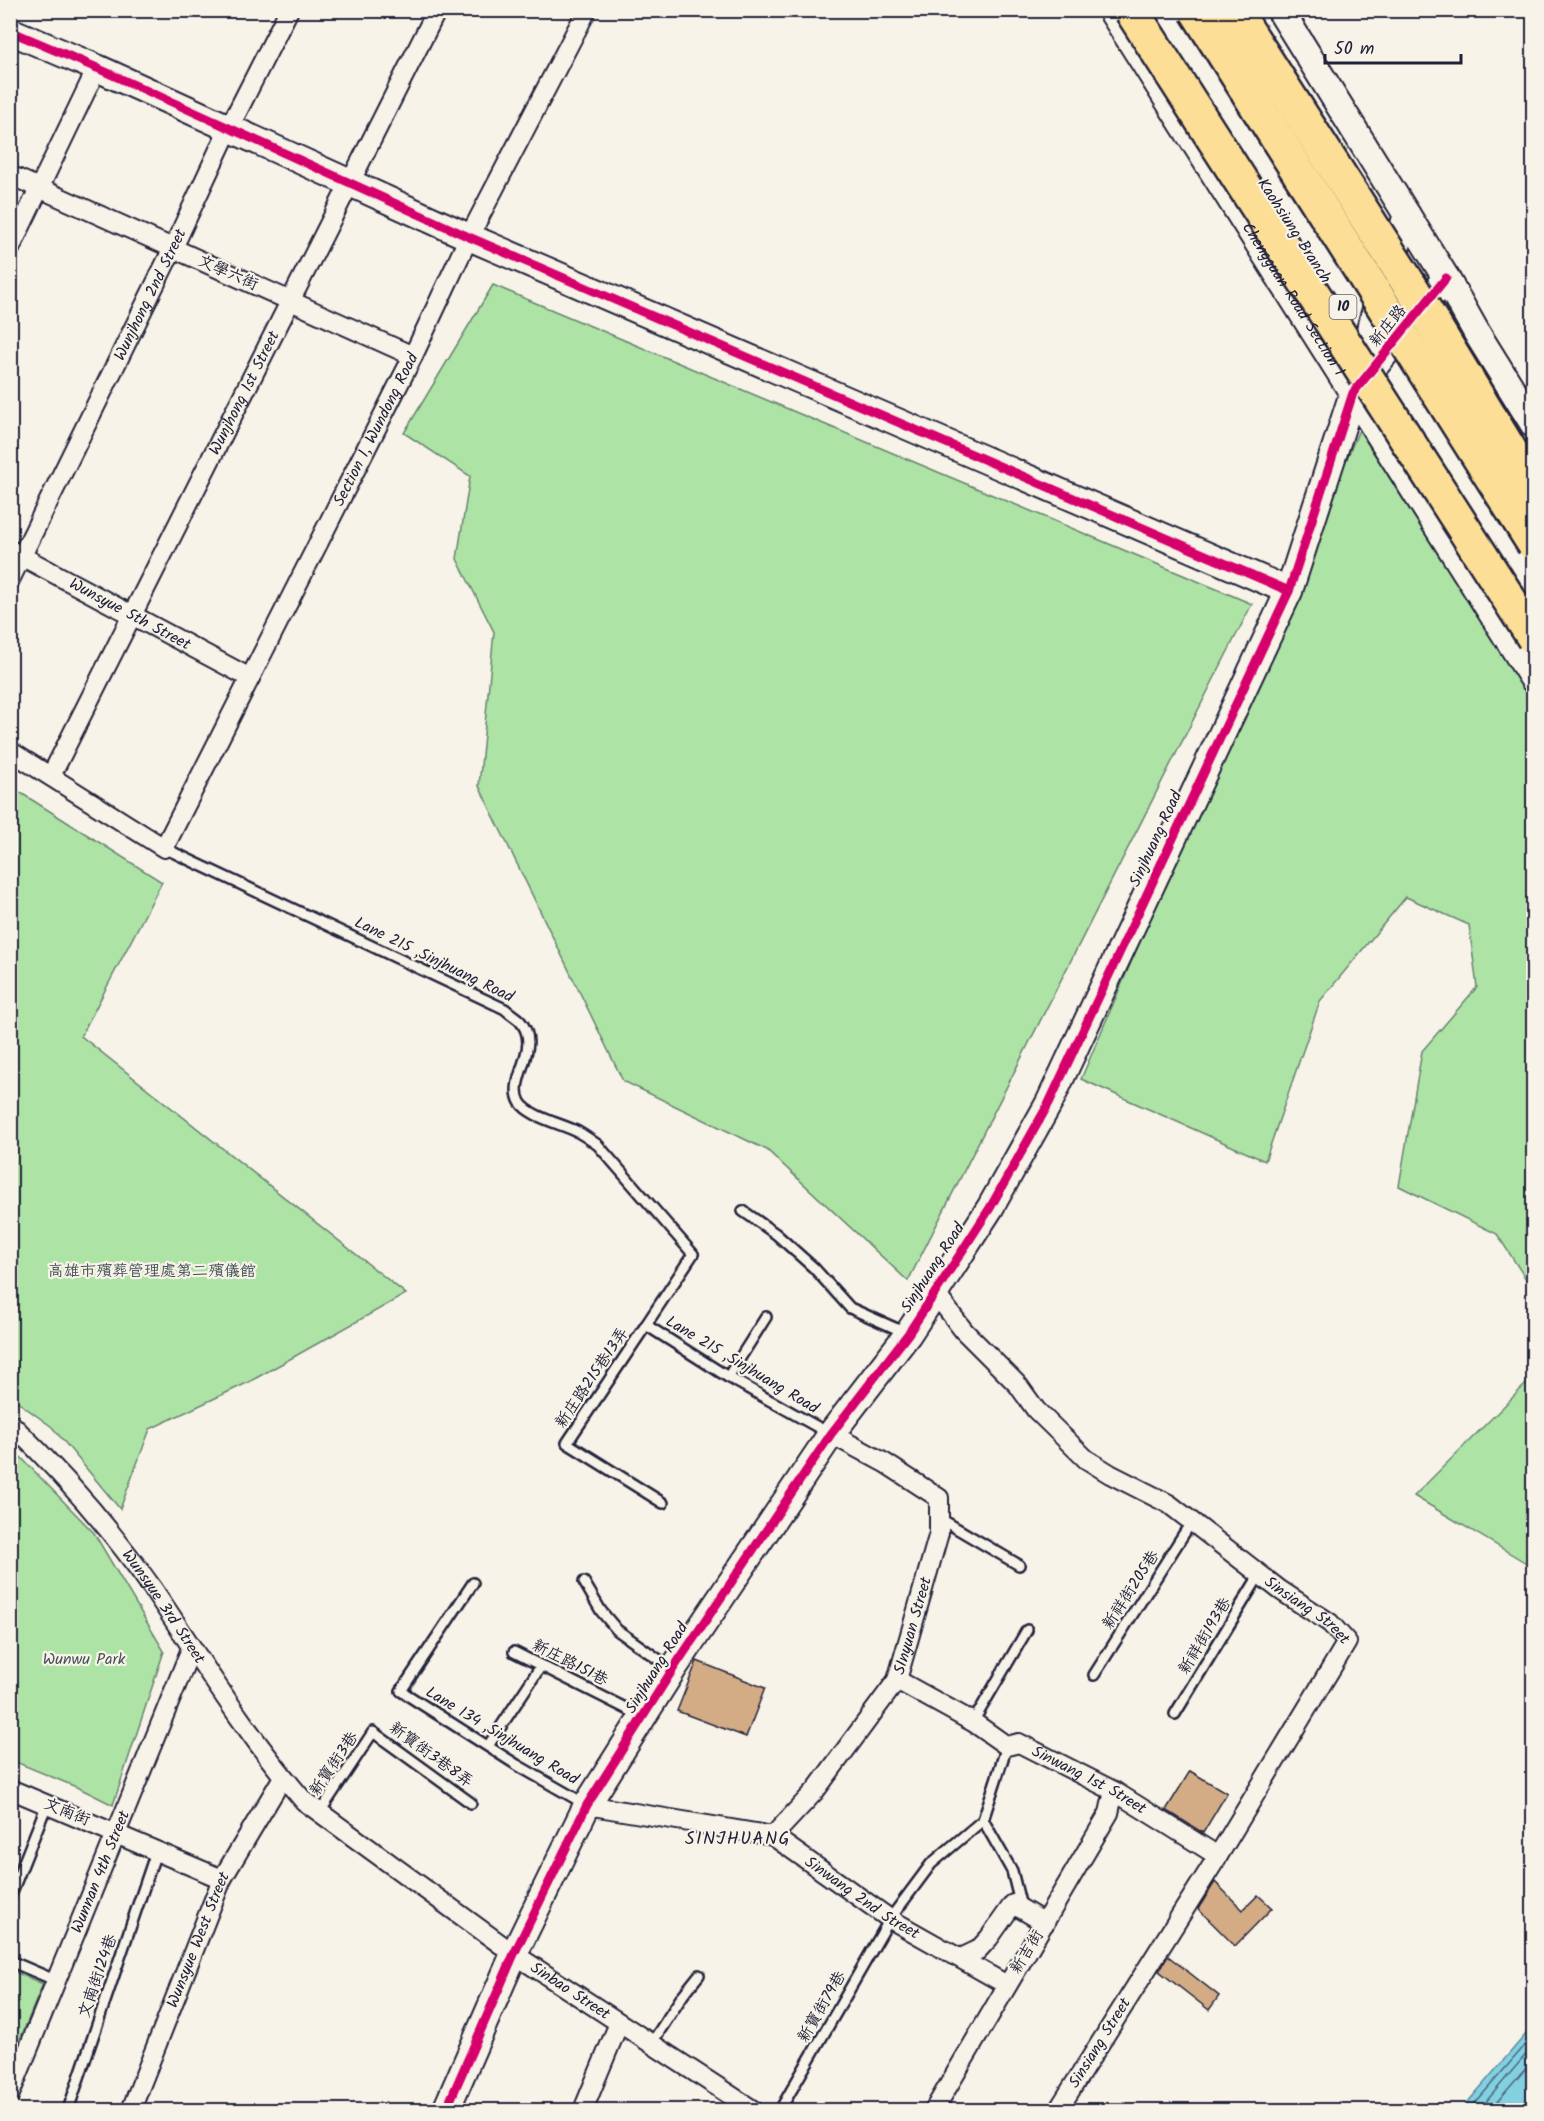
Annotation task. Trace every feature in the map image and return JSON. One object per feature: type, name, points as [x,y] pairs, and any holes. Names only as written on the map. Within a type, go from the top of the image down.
[{"type":"highway","points":[[1131,10],[1533,638]]},
{"type":"highway","name":"Kaohsiung Branch","points":[[1151,10],[1533,604]]},
{"type":"highway","name":"Kaohsiung Branch","points":[[1196,10],[1533,544]]},
{"type":"highway","points":[[1234,10],[1414,292],[1533,490]]},
{"type":"street","name":"Wunjhong 2nd Street","points":[[10,580],[16,553],[173,248],[229,128],[289,10]]},
{"type":"street","name":"Wunjhong 1st Street","points":[[51,776],[437,10]]},
{"type":"street","name":"Section 1, Wundong Road","points":[[164,848],[413,356],[469,237],[587,10]]},
{"type":"street","name":"Chengguan Road Section 1","points":[[1111,10],[1533,680]]},
{"type":"street","points":[[1280,10],[1446,278],[1533,425]]},
{"type":"street","points":[[10,31],[97,68],[469,237],[1289,591]]},
{"type":"street","points":[[10,249],[97,68]]},
{"type":"street","name":"文學六街","points":[[10,175],[413,356]]},
{"type":"street","name":"Sinjhuang Road","points":[[446,2110],[514,1954],[587,1805],[673,1669],[831,1434],[908,1334],[935,1293],[990,1208],[1048,1103],[1289,591],[1407,215]]},
{"type":"street","name":"新庄路","points":[[1353,393],[1446,278]]},
{"type":"street","name":"Wunsyue 5th Street","points":[[16,553],[250,678]]},
{"type":"street","points":[[10,751],[164,848]]},
{"type":"street","name":"Sinsiang Street","points":[[935,1293],[964,1331],[1018,1385],[1036,1410],[1086,1459],[1169,1504],[1260,1574],[1330,1623],[1347,1642],[1218,1856],[1058,2110]]},
{"type":"street","name":"Wunsyue 3rd Street","points":[[10,1423],[80,1495],[152,1588],[191,1649],[283,1777],[304,1801]]},
{"type":"street","name":"SInyuan Street","points":[[773,1836],[815,1791],[897,1680],[939,1533],[939,1498],[885,1463],[831,1434]]},
{"type":"street","name":"Wunnan 4th Street","points":[[10,2094],[191,1649]]},
{"type":"street","name":"Sinwang 1st Street","points":[[897,1680],[973,1722],[1007,1746],[1019,1743],[1114,1791],[1218,1856]]},
{"type":"street","name":"Wunsyue West Street","points":[[131,2110],[222,1879],[283,1777]]},
{"type":"street","name":"文南街","points":[[10,1789],[222,1879]]},
{"type":"street","name":"新吉街","points":[[934,2110],[1109,1813],[1114,1791]]},
{"type":"street","name":"Sinbao Street","points":[[304,1801],[514,1954],[651,2044],[724,2103],[753,2110]]},
{"type":"street","name":"Sinwang 2nd Street","points":[[587,1805],[773,1836],[890,1919],[1007,1985]]},
{"type":"street","points":[[961,1958],[978,1950],[1013,1904],[1045,1923]]},
{"type":"street","points":[[584,2110],[619,2023]]},
{"type":"lane","name":"Lane 215 ,Sinjhuang Road","points":[[164,848],[505,1009],[520,1022],[526,1034],[528,1050],[516,1092],[521,1104],[534,1113],[579,1133],[598,1145],[693,1254],[646,1325],[728,1377],[831,1434]]},
{"type":"lane","points":[[742,1211],[776,1234],[814,1268],[850,1308],[908,1334]]},
{"type":"lane","points":[[728,1377],[766,1317]]},
{"type":"lane","name":"新庄路215巷13弄","points":[[646,1325],[567,1443],[663,1503]]},
{"type":"lane","points":[[939,1518],[1020,1565]]},
{"type":"lane","name":"新祥街205巷","points":[[1094,1675],[1192,1521]]},
{"type":"lane","name":"新祥街193巷","points":[[1175,1714],[1260,1574]]},
{"type":"lane","points":[[584,1582],[601,1611],[617,1630],[673,1669]]},
{"type":"lane","name":"Lane 134 ,Sinjhuang Road","points":[[473,1583],[401,1691],[587,1805]]},
{"type":"lane","points":[[973,1722],[1027,1630]]},
{"type":"lane","name":"新庄路151巷","points":[[514,1652],[644,1717]]},
{"type":"lane","points":[[488,1746],[541,1666]]},
{"type":"lane","name":"新寶街3巷8弄","points":[[373,1732],[471,1803]]},
{"type":"lane","name":"新寶街3巷","points":[[320,1812],[373,1732]]},
{"type":"lane","points":[[1007,1746],[983,1820],[1012,1871],[1021,1907]]},
{"type":"lane","points":[[10,1897],[47,1804]]},
{"type":"lane","name":"新寶街79巷","points":[[780,2110],[890,1919],[931,1864],[983,1820]]},
{"type":"lane","name":"文南街124巷","points":[[68,2110],[156,1852]]},
{"type":"lane","points":[[10,1961],[57,1981]]},
{"type":"lane","points":[[651,2044],[683,1995],[699,1976]]},
{"type":"green space","points":[[493,285],[1252,604],[908,1281],[767,1150],[623,1081],[479,786],[494,632],[457,559],[470,476],[404,433]]},
{"type":"green space","points":[[1359,430],[1533,703],[1533,1290],[1497,1234],[1399,1186],[1422,1051],[1477,987],[1469,925],[1406,897],[1320,1001],[1265,1161],[1081,1079]]},
{"type":"green space","name":"高雄市殯葬管理處第二殯儀館","points":[[10,786],[162,882],[81,1036],[406,1294],[249,1382],[150,1429],[120,1509],[52,1427],[11,1397]]},
{"type":"green space","points":[[1533,1377],[1533,1567],[1414,1496]]},
{"type":"green space","name":"Wunwu Park","points":[[11,1447],[94,1533],[164,1651],[113,1805],[11,1760]]},
{"type":"green space","points":[[11,1970],[43,1984],[11,2061]]},
{"type":"water","points":[[1533,2027],[1533,2110],[1461,2110],[1526,2034]]},
{"type":"building","points":[[697,1661],[765,1688],[746,1737],[677,1711]]},
{"type":"building","points":[[1190,1771],[1227,1793],[1203,1833],[1166,1810]]},
{"type":"building","points":[[1215,1882],[1243,1910],[1258,1895],[1272,1908],[1235,1946],[1198,1909]]},
{"type":"building","points":[[1168,1956],[1219,1996],[1209,2010],[1159,1971]]},
{"type":"cycle path","points":[[10,31],[97,68],[469,237],[1289,591]]},
{"type":"cycle path","points":[[446,2110],[514,1954],[587,1805],[673,1669],[831,1434],[908,1334],[935,1293],[990,1208],[1049,1103],[1289,591],[1353,393],[1446,278]]},
{"type":"district","name":"SINJHUANG","points":[[738,1839]]}]
